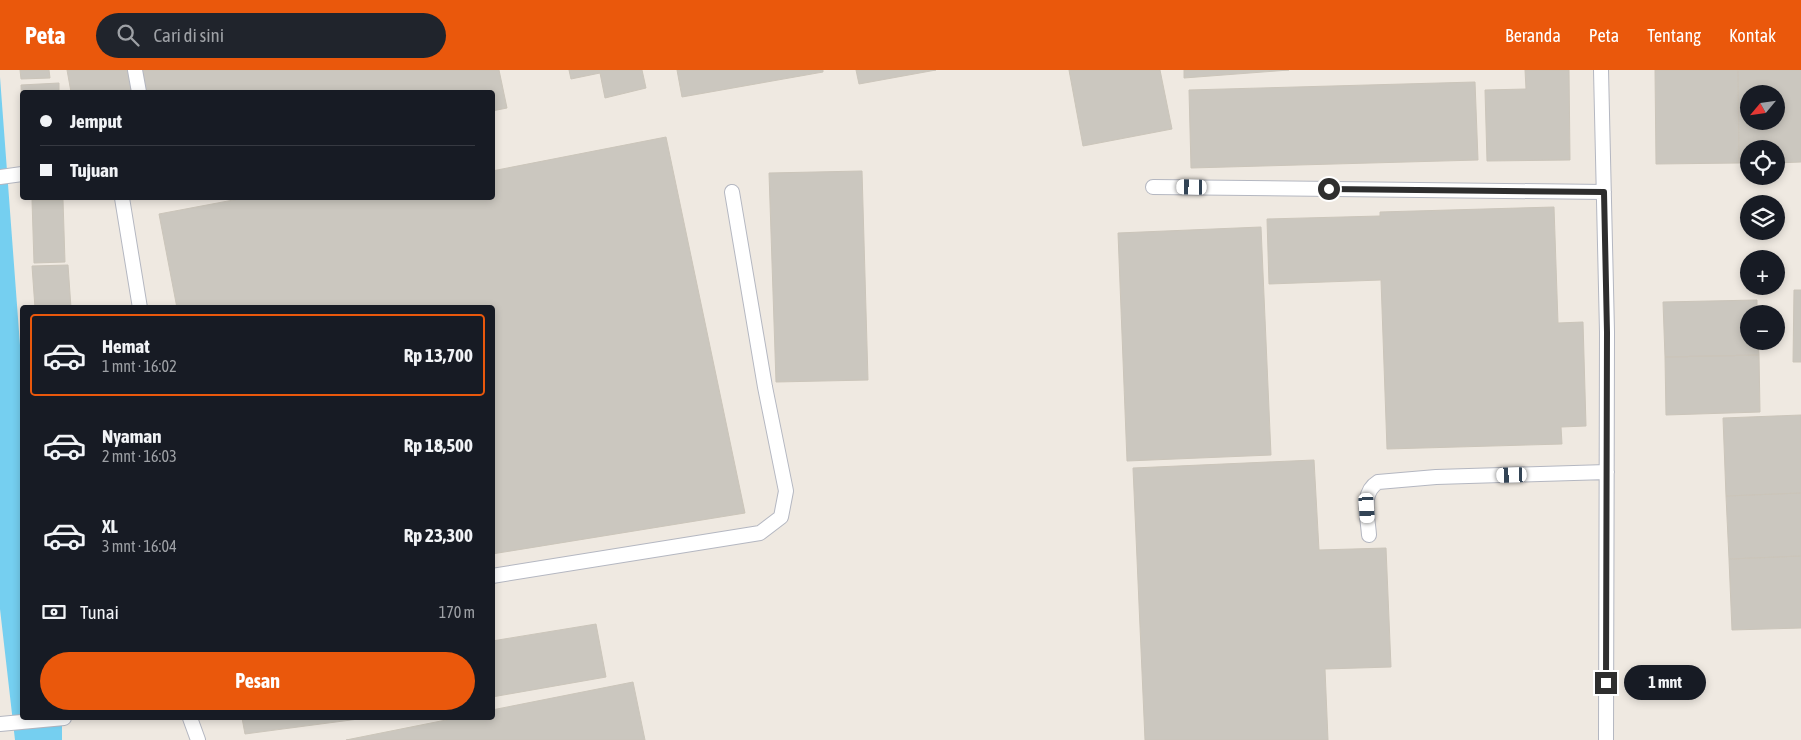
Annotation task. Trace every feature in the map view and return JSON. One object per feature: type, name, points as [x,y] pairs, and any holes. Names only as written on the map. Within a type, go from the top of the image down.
[{"type":"lane","points":[[135,70],[139,90]]},
{"type":"lane","points":[[1600,70],[1607,332],[1606,740]]},
{"type":"lane","points":[[0,177],[20,174]]},
{"type":"lane","points":[[1153,187],[1604,192]]},
{"type":"lane","points":[[495,576],[760,534],[781,517],[786,491],[765,387],[732,192]]},
{"type":"lane","points":[[122,200],[140,305]]},
{"type":"lane","points":[[1369,535],[1366,495],[1370,486],[1378,482],[1436,477],[1607,472]]},
{"type":"lane","points":[[6,724],[43,720]]},
{"type":"lane","points":[[191,720],[198,740]]},
{"type":"water","points":[[0,77],[20,345],[20,720],[33,720],[62,725],[62,740],[15,740],[0,609]]},
{"type":"building","points":[[20,70],[49,70],[50,78],[21,79]]},
{"type":"building","points":[[67,70],[129,70],[133,90],[71,90]]},
{"type":"building","points":[[137,70],[499,70],[507,108],[495,110],[495,90],[141,90]]},
{"type":"building","points":[[569,70],[642,70],[646,88],[605,98],[600,73],[571,79]]},
{"type":"building","points":[[677,70],[823,70],[823,72],[682,97]]},
{"type":"building","points":[[856,70],[936,70],[859,84]]},
{"type":"building","points":[[1069,70],[1160,70],[1172,129],[1083,146]]},
{"type":"building","points":[[1184,70],[1289,70],[1184,78]]},
{"type":"building","points":[[1525,70],[1569,70],[1570,160],[1487,161],[1485,90],[1526,89]]},
{"type":"building","points":[[1655,70],[1738,70],[1739,163],[1656,164]]},
{"type":"building","points":[[1738,70],[1801,70],[1801,162],[1785,163],[1785,140],[1740,140],[1740,163]]},
{"type":"building","points":[[1475,82],[1478,160],[1191,168],[1189,90]]},
{"type":"building","points":[[59,83],[59,90],[21,90],[21,85]]},
{"type":"building","points":[[666,137],[745,513],[495,554],[495,305],[176,305],[159,214],[233,200],[495,200],[495,170]]},
{"type":"building","points":[[862,171],[868,380],[776,382],[769,173]]},
{"type":"building","points":[[32,200],[63,200],[65,262],[34,263]]},
{"type":"building","points":[[1554,207],[1558,323],[1583,322],[1586,426],[1561,427],[1562,444],[1387,449],[1381,280],[1269,284],[1267,219],[1380,216],[1380,212]]},
{"type":"building","points":[[1261,227],[1271,455],[1127,461],[1118,233]]},
{"type":"building","points":[[68,265],[71,305],[35,305],[32,266]]},
{"type":"building","points":[[1794,290],[1801,290],[1801,362],[1793,362]]},
{"type":"building","points":[[1757,300],[1757,305],[1740,305],[1740,350],[1759,350],[1759,355],[1665,357],[1663,302]]},
{"type":"building","points":[[1759,355],[1760,412],[1666,415],[1665,357]]},
{"type":"building","points":[[1801,415],[1801,493],[1726,496],[1723,418]]},
{"type":"building","points":[[1314,460],[1319,550],[1386,548],[1391,667],[1325,669],[1328,740],[1145,740],[1133,468]]},
{"type":"building","points":[[1801,493],[1801,556],[1729,559],[1726,496]]},
{"type":"building","points":[[1801,556],[1801,628],[1732,630],[1729,559]]},
{"type":"building","points":[[596,624],[606,677],[495,696],[495,641]]},
{"type":"building","points":[[633,682],[645,740],[346,740],[446,720],[495,720],[495,709]]},
{"type":"building","points":[[242,720],[351,720],[245,734]]},
{"type":"route","points":[[1329,189],[1604,192],[1607,332],[1606,683]]}]
